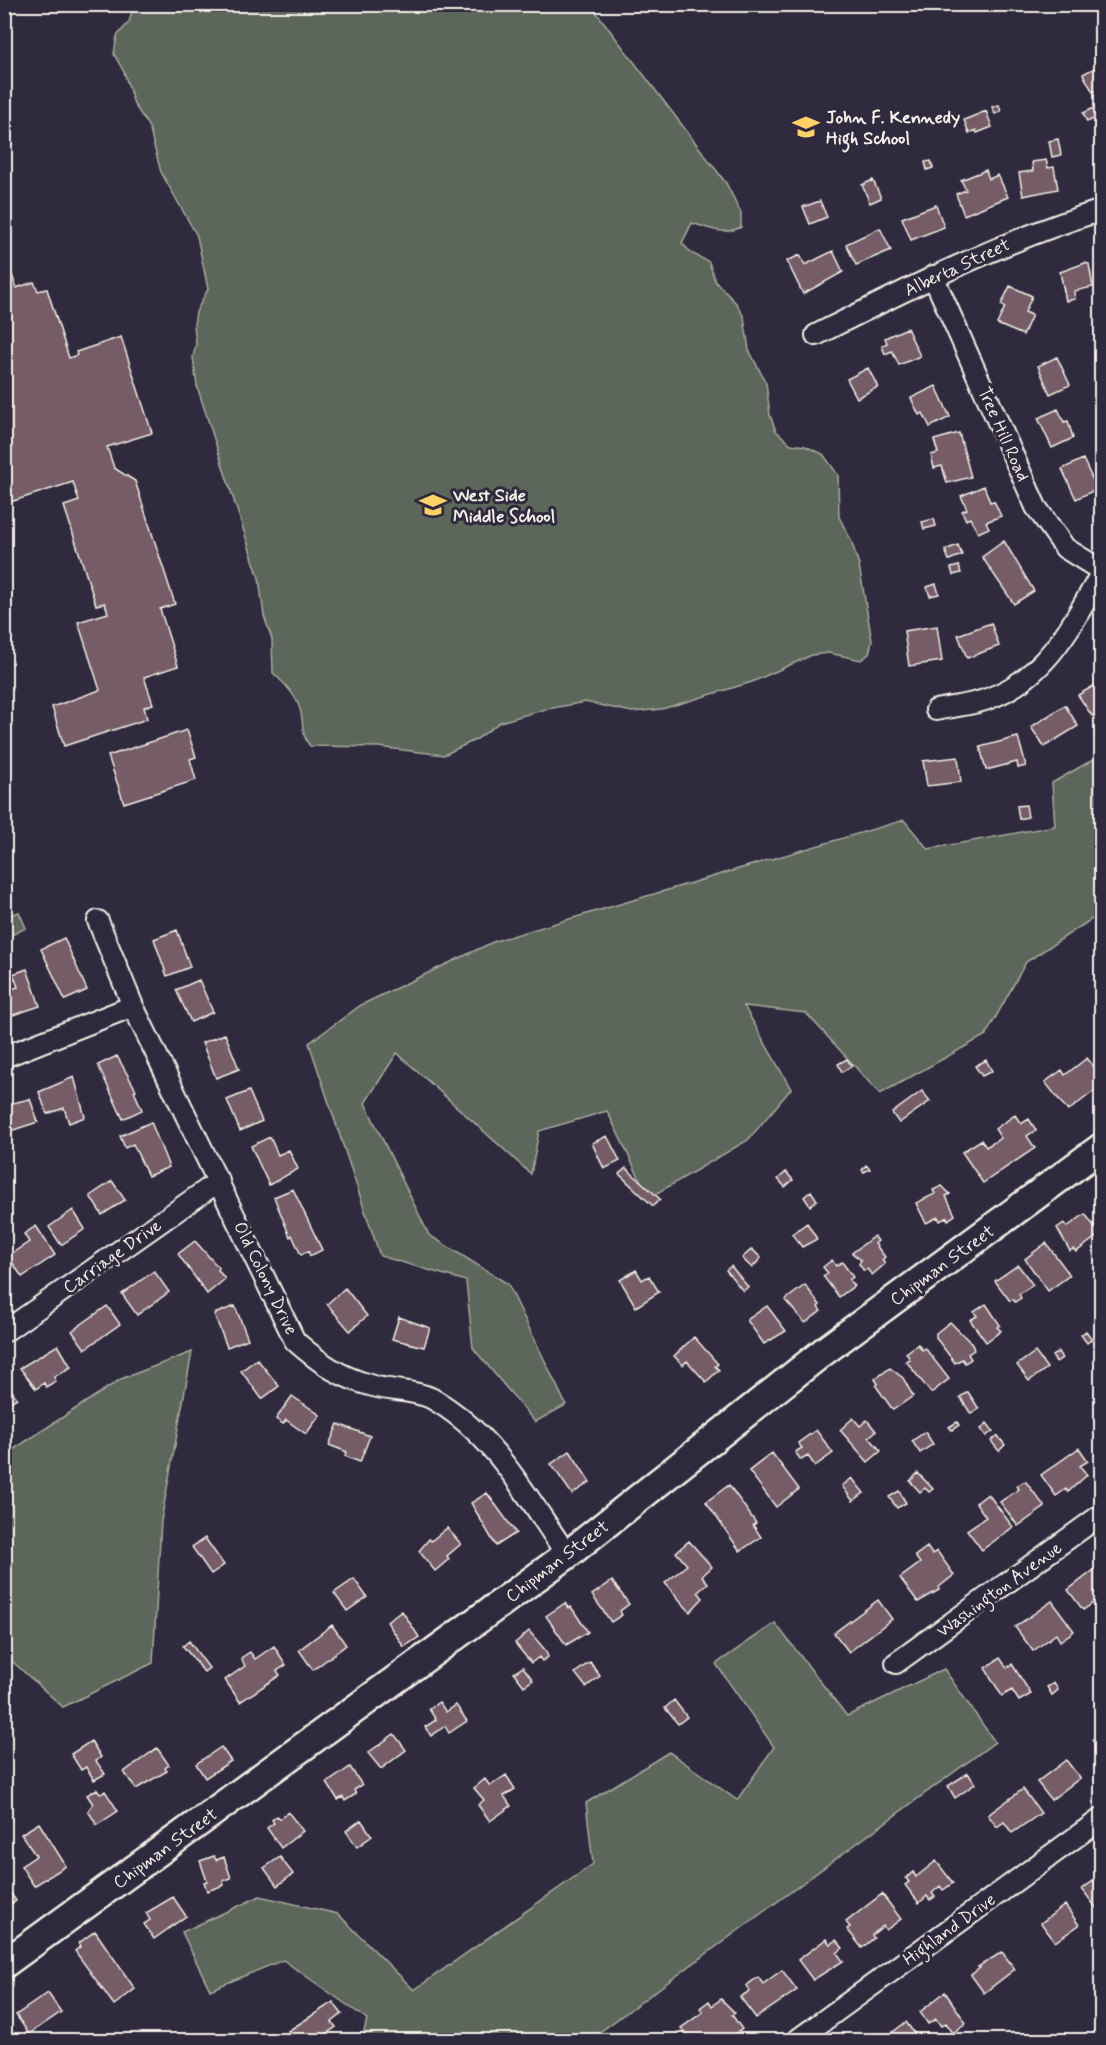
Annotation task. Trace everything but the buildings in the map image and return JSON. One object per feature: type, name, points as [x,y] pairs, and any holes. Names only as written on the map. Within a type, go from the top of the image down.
[{"type":"street","name":"Alberta Street","points":[[816,335],[933,276],[1045,228],[1101,210]]},
{"type":"street","name":"Tree Hill Road","points":[[933,276],[1036,507],[1065,548],[1101,571]]},
{"type":"street","points":[[936,710],[991,698],[1030,675],[1061,644],[1101,571]]},
{"type":"street","name":"Old Colony Drive","points":[[98,921],[133,1006],[295,1341],[326,1368],[372,1386],[429,1397],[462,1418],[495,1451],[567,1555]]},
{"type":"street","points":[[4,1057],[133,1006]]},
{"type":"street","name":"Chipman Street","points":[[4,1964],[567,1555],[823,1352],[1101,1147]]},
{"type":"street","name":"Carriage Drive","points":[[4,1332],[219,1181]]},
{"type":"street","name":"Washington Avenue","points":[[896,1663],[1101,1514]]},
{"type":"street","name":"Highland Drive","points":[[797,2040],[1101,1818]]},
{"type":"green space","points":[[587,4],[596,12],[726,183],[741,213],[741,227],[735,230],[716,230],[692,223],[682,243],[691,253],[709,262],[715,281],[736,303],[744,317],[749,350],[766,383],[770,415],[776,431],[791,444],[805,446],[823,454],[838,475],[839,517],[851,540],[859,565],[872,641],[869,654],[861,660],[829,653],[812,655],[752,682],[662,709],[632,712],[585,702],[542,710],[500,722],[477,739],[444,755],[378,747],[310,746],[304,734],[301,713],[294,696],[273,673],[272,639],[264,616],[259,578],[197,386],[193,357],[196,344],[194,325],[196,312],[208,289],[197,236],[161,172],[149,127],[134,104],[124,72],[114,54],[117,36],[129,22],[134,5]]},
{"type":"green space","points":[[1101,755],[1101,913],[1026,962],[986,1035],[880,1094],[806,1013],[744,1006],[791,1089],[748,1140],[649,1198],[607,1111],[539,1131],[531,1174],[397,1053],[365,1103],[429,1235],[508,1284],[566,1405],[535,1422],[473,1348],[466,1281],[380,1256],[309,1043],[361,1005],[495,941],[904,820],[928,849],[1055,826],[1052,783]]},
{"type":"green space","points":[[19,912],[26,928],[5,938],[5,917]]},
{"type":"green space","points":[[192,1352],[161,1521],[153,1663],[63,1707],[5,1655],[5,1455],[121,1379]]},
{"type":"green space","points":[[775,1623],[847,1716],[944,1669],[995,1742],[589,2040],[362,2040],[367,2019],[283,1960],[210,1990],[182,1932],[260,1896],[338,1914],[414,1990],[593,1864],[586,1803],[669,1752],[737,1800],[774,1747],[716,1664]]},
{"type":"place","name":"John F. Kennedy High School","points":[[806,127]]},
{"type":"place","name":"West Side Middle School","points":[[433,505]]}]
